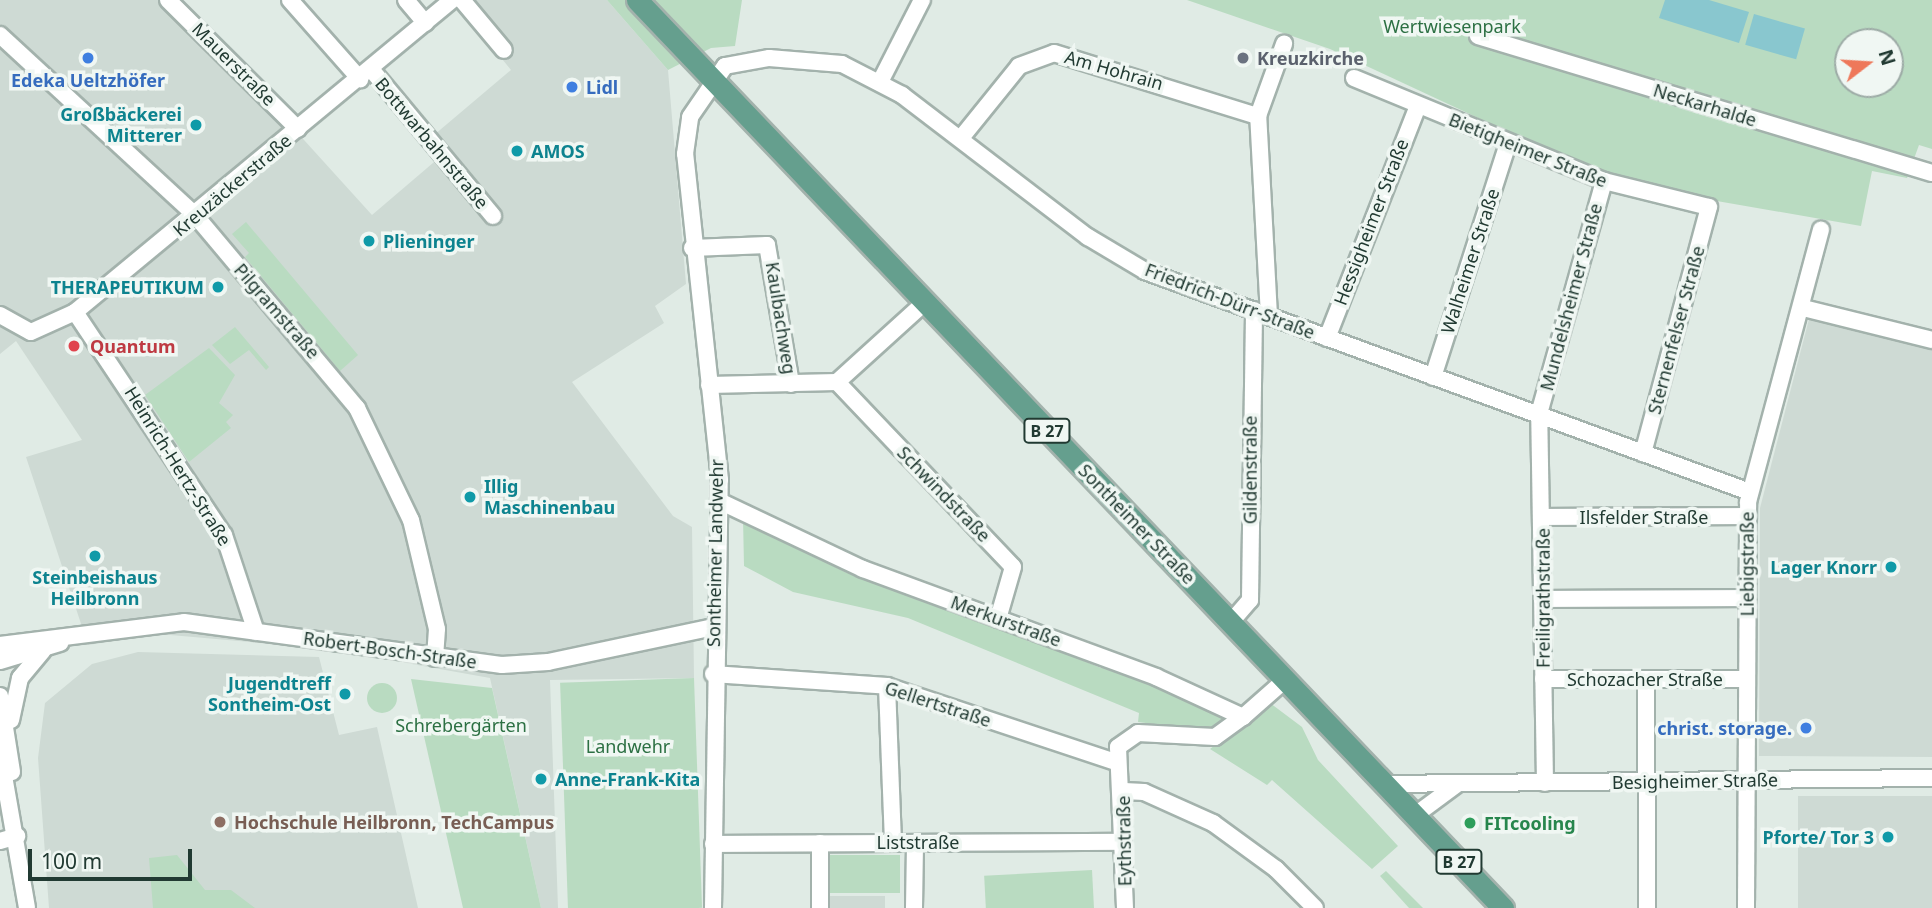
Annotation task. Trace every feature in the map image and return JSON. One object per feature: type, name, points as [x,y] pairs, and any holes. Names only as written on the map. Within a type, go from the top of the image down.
[{"type":"main road","name":"B 27","points":[[638,0],[711,79]]},
{"type":"main road","name":"Sontheimer Straße","points":[[711,79],[1503,908]]},
{"type":"street","name":"Mauerstraße","points":[[168,0],[298,129]]},
{"type":"street","name":"Bottwarbahnstraße","points":[[290,0],[365,74],[493,216]]},
{"type":"street","points":[[406,0],[425,23]]},
{"type":"street","name":"Kreuzäckerstraße","points":[[0,315],[31,332],[75,312],[453,0]]},
{"type":"street","points":[[462,0],[504,50]]},
{"type":"street","points":[[880,82],[922,0]]},
{"type":"street","name":"Pilgramstraße","points":[[0,35],[195,215],[367,423],[418,541],[437,629],[435,658]]},
{"type":"street","name":"Neckarhalde","points":[[1478,36],[1932,173]]},
{"type":"street","name":"Gildenstraße","points":[[1231,622],[1250,600],[1261,313],[1258,116],[1284,44]]},
{"type":"street","name":"Am Hohrain","points":[[961,138],[1019,66],[1054,52],[1258,116]]},
{"type":"street","name":"Friedrich-Dürr-Straße","points":[[711,79],[733,63],[789,58],[842,64],[880,82],[961,138],[1108,250],[1170,282],[1750,492]]},
{"type":"street","name":"Bietigheimer Straße","points":[[1354,78],[1418,108],[1604,181],[1709,207]]},
{"type":"street","name":"Sontheimer Landwehr","points":[[711,79],[687,133],[692,248],[709,385],[719,501],[713,674],[713,908]]},
{"type":"street","name":"Hessigheimer Straße","points":[[1327,338],[1418,108]]},
{"type":"street","name":"Walheimer Straße","points":[[1433,377],[1508,144]]},
{"type":"street","name":"Mundelsheimer Straße","points":[[1539,414],[1604,181]]},
{"type":"street","name":"Sternenfelser Straße","points":[[1643,453],[1709,207]]},
{"type":"street","name":"Liebigstraße","points":[[1746,908],[1746,516],[1750,492],[1803,308],[1821,230]]},
{"type":"street","name":"Kaulbachweg","points":[[692,248],[766,244],[791,384]]},
{"type":"street","points":[[709,385],[837,382],[924,303]]},
{"type":"street","points":[[1803,308],[1932,340]]},
{"type":"street","name":"Heinrich-Hertz-Straße","points":[[75,312],[224,535],[256,632]]},
{"type":"street","name":"Schwindstraße","points":[[837,382],[1013,567],[998,619]]},
{"type":"street","name":"Freiligrathstraße","points":[[1539,414],[1545,783]]},
{"type":"street","name":"Merkurstraße","points":[[719,501],[863,569],[998,619],[1243,717]]},
{"type":"street","name":"Ilsfelder Straße","points":[[1542,517],[1746,516]]},
{"type":"street","points":[[1542,598],[1746,598]]},
{"type":"street","name":"Robert-Bosch-Straße","points":[[0,645],[106,628],[184,622],[435,658],[548,662],[714,627]]},
{"type":"street","name":"Robert-Bosch-Straße","points":[[0,661],[106,628]]},
{"type":"street","points":[[5,746],[12,695],[46,648]]},
{"type":"street","name":"Gellertstraße","points":[[713,674],[887,686],[1095,761],[1115,762]]},
{"type":"street","name":"Schozacher Straße","points":[[1543,680],[1747,679]]},
{"type":"street","points":[[1115,762],[1118,747],[1132,734],[1209,739],[1243,717],[1285,680]]},
{"type":"street","points":[[1646,680],[1647,908]]},
{"type":"street","points":[[887,686],[893,842]]},
{"type":"street","points":[[0,696],[27,908]]},
{"type":"street","name":"Eythstraße","points":[[1115,762],[1124,791],[1125,908]]},
{"type":"street","name":"Besigheimer Straße","points":[[1382,784],[1932,778]]},
{"type":"street","points":[[1414,816],[1458,784]]},
{"type":"street","points":[[1124,791],[1144,792],[1213,823],[1276,869],[1315,908]]},
{"type":"street","points":[[0,842],[17,836]]},
{"type":"street","name":"Liststraße","points":[[713,844],[1123,842]]},
{"type":"street","points":[[820,843],[820,908]]},
{"type":"street","points":[[914,908],[915,843]]},
{"type":"shaded area","points":[[0,0],[161,0],[285,119],[372,215],[447,151],[434,135],[511,70],[454,0],[607,0],[668,70],[686,284],[655,306],[664,323],[572,382],[673,516],[692,527],[694,678],[550,680],[558,908],[541,908],[490,678],[328,649],[159,634],[88,645],[26,457],[82,440],[16,341],[0,354]]},
{"type":"shaded area","points":[[1809,319],[1932,349],[1932,757],[1759,756],[1760,508]]},
{"type":"shaded area","name":"Hochschule Heilbronn, TechCampus","points":[[138,652],[319,657],[339,735],[377,727],[418,908],[49,908],[38,758],[45,703],[92,664]]},
{"type":"shaded area","points":[[1798,796],[1932,796],[1932,908],[1798,908]]},
{"type":"shaded area","points":[[825,896],[885,896],[885,908],[825,908]]},
{"type":"green space","points":[[607,0],[742,0],[735,46],[711,48],[668,70]]},
{"type":"green space","name":"Wertwiesenpark","points":[[1187,0],[1932,0],[1932,149],[1919,145],[1907,178],[1872,171],[1861,226],[1711,200],[1592,171],[1330,49]]},
{"type":"green space","points":[[246,222],[358,355],[340,371],[245,257],[249,253],[232,234]]},
{"type":"green space","points":[[235,327],[269,367],[266,370],[249,350],[230,364],[212,345]]},
{"type":"green space","points":[[209,348],[235,375],[219,403],[233,415],[226,422],[231,428],[189,462],[145,395]]},
{"type":"green space","points":[[743,518],[847,573],[850,568],[971,620],[974,616],[1030,642],[1032,637],[1086,655],[1084,661],[1101,668],[1103,663],[1230,715],[1226,725],[1201,730],[1138,722],[1139,713],[908,618],[793,592],[744,566]]},
{"type":"green space","name":"Landwehr","points":[[694,678],[702,908],[568,908],[560,683]]},
{"type":"green space","name":"Schrebergärten","points":[[411,679],[492,688],[541,908],[463,908]]},
{"type":"green space","points":[[382,683],[388,684],[396,692],[396,704],[388,712],[382,713],[376,712],[368,704],[367,698],[368,692],[376,684]]},
{"type":"green space","points":[[1270,703],[1302,727],[1318,760],[1398,846],[1372,869],[1272,780],[1267,785],[1210,749]]},
{"type":"green space","points":[[177,855],[205,890],[231,890],[255,908],[153,908],[149,858]]},
{"type":"green space","points":[[829,855],[900,855],[900,893],[829,893]]},
{"type":"green space","points":[[1092,870],[1094,908],[986,908],[984,876]]},
{"type":"green space","points":[[1386,871],[1423,908],[1409,908],[1380,876]]},
{"type":"water","points":[[1665,0],[1709,0],[1749,12],[1739,43],[1659,18]]},
{"type":"water","points":[[1754,14],[1805,29],[1796,59],[1745,45]]},
{"type":"place","name":"Edeka Ueltzhöfer","points":[[88,58]]},
{"type":"place","name":"Kreuzkirche","points":[[1243,58]]},
{"type":"place","name":"Lidl","points":[[572,87]]},
{"type":"place","name":"Großbäckerei Mitterer","points":[[196,125]]},
{"type":"place","name":"AMOS","points":[[517,151]]},
{"type":"place","name":"Plieninger","points":[[369,241]]},
{"type":"place","name":"THERAPEUTIKUM","points":[[218,287]]},
{"type":"place","name":"Quantum","points":[[74,346]]},
{"type":"place","name":"Illig Maschinenbau","points":[[470,497]]},
{"type":"place","name":"Steinbeishaus Heilbronn","points":[[95,556]]},
{"type":"place","name":"Lager Knorr","points":[[1891,567]]},
{"type":"place","name":"Jugendtreff Sontheim-Ost","points":[[345,694]]},
{"type":"place","name":"christ. storage.","points":[[1806,728]]},
{"type":"place","name":"Anne-Frank-Kita","points":[[541,779]]},
{"type":"place","name":"Hochschule Heilbronn, TechCampus","points":[[220,822]]},
{"type":"place","name":"FITcooling","points":[[1470,823]]},
{"type":"place","name":"Pforte/ Tor 3","points":[[1888,837]]}]
